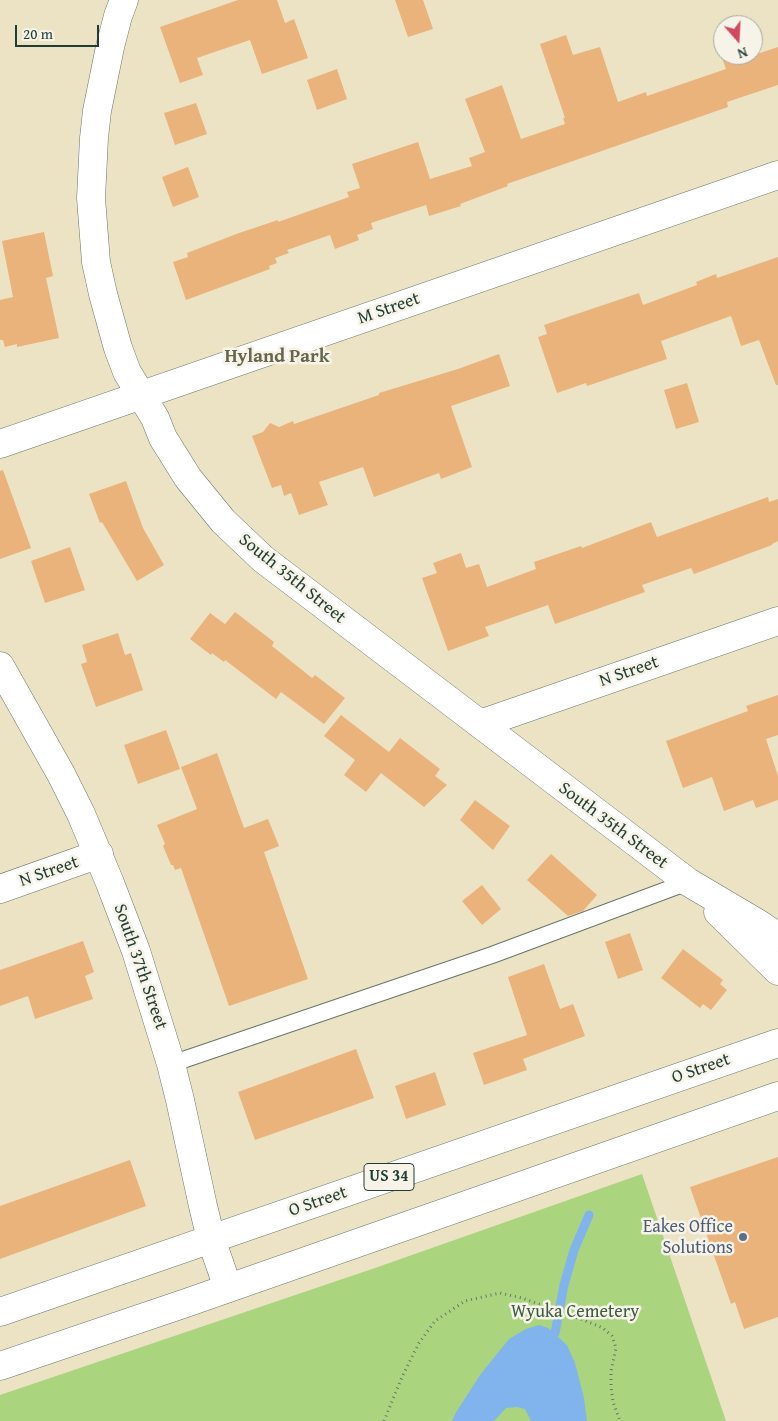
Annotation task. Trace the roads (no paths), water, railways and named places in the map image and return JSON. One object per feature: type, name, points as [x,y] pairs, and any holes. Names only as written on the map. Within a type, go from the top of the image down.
[{"type":"street","name":"South 35th Street","points":[[124,0],[110,47],[97,111],[91,198],[96,262],[118,348],[127,372],[155,418],[163,438],[188,478],[242,541],[263,560],[688,882],[778,937]]},
{"type":"street","name":"M Street","points":[[0,444],[778,175]]},
{"type":"street","name":"N Street","points":[[480,724],[778,621]]},
{"type":"street","name":"South 37th Street","points":[[0,666],[82,814],[136,951],[171,1064],[211,1239],[228,1288]]},
{"type":"street","name":"N Street","points":[[0,889],[99,854]]},
{"type":"street","name":"South 35th Street","points":[[688,882],[778,970]]},
{"type":"street","name":"O Street","points":[[0,1312],[778,1042]]},
{"type":"street","points":[[0,1366],[778,1096]]},
{"type":"lane","points":[[171,1064],[492,955],[688,882]]},
{"type":"water","points":[[539,1325],[548,1328],[567,1345],[575,1363],[584,1398],[587,1421],[531,1421],[525,1409],[517,1407],[506,1408],[494,1421],[452,1421],[480,1375],[509,1339],[526,1329]]},
{"type":"waterway","points":[[555,1333],[564,1285],[574,1250],[589,1215]]},
{"type":"place","name":"Eakes Office Solutions","points":[[743,1237]]},
{"type":"district","name":"Hyland Park","points":[[277,357]]},
{"type":"park label","name":"Wyuka Cemetery","points":[[575,1312]]}]
